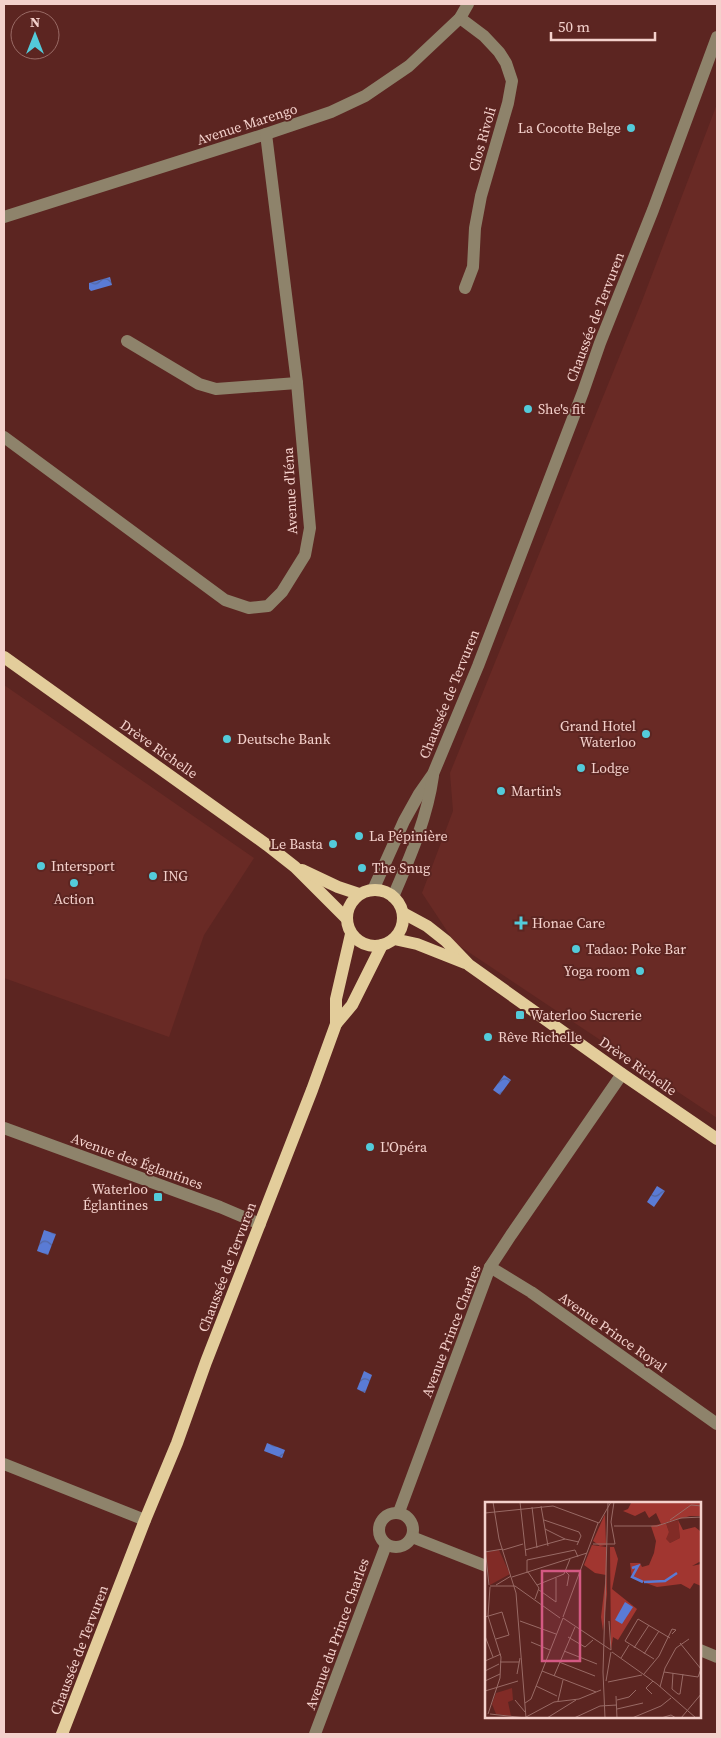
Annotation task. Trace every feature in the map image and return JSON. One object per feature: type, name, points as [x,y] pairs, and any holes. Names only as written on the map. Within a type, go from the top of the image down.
[{"type":"main road","name":"Drève Richelle","points":[[4,657],[175,778],[295,867],[346,918]]},
{"type":"main road","name":"Drève Richelle","points":[[295,867],[338,887],[359,894]]},
{"type":"main road","points":[[373,890],[384,891],[394,897],[400,904],[403,922],[400,931],[394,939],[382,945],[370,946],[359,942],[351,934],[346,918],[352,901],[359,894],[373,890]]},
{"type":"main road","name":"Drève Richelle","points":[[403,913],[427,926],[446,941],[469,965],[717,1139]]},
{"type":"main road","name":"Chaussée de Tervuren","points":[[62,1734],[177,1443],[206,1362],[336,1024],[336,999],[351,934]]},
{"type":"main road","name":"Drève Richelle","points":[[394,939],[417,944],[469,965]]},
{"type":"main road","name":"Chaussée de Tervuren","points":[[336,1024],[352,1005],[382,945]]},
{"type":"street","name":"Avenue Marengo","points":[[4,217],[331,112],[365,96],[409,66],[460,18],[468,4]]},
{"type":"street","name":"Clos Rivoli","points":[[460,18],[484,36],[499,52],[506,63],[512,81],[508,103],[481,196],[475,228],[473,267],[465,288]]},
{"type":"street","name":"Chaussée de Tervuren","points":[[373,890],[404,820],[433,774],[478,666],[600,343],[653,210],[717,37]]},
{"type":"street","name":"Avenue d'Iéna","points":[[4,437],[225,600],[249,608],[268,606],[282,592],[305,555],[310,528],[297,383],[266,134]]},
{"type":"street","points":[[127,341],[199,384],[216,389],[297,383]]},
{"type":"street","name":"Chaussée de Tervuren","points":[[394,897],[421,830],[430,797],[433,774]]},
{"type":"street","name":"Avenue Prince Charles","points":[[399,1512],[490,1267],[510,1235],[622,1074]]},
{"type":"street","name":"Avenue des Églantines","points":[[4,1128],[220,1207],[260,1224]]},
{"type":"street","name":"Avenue Prince Royal","points":[[490,1267],[531,1292],[717,1424]]},
{"type":"street","points":[[4,1464],[145,1520]]},
{"type":"street","points":[[399,1512],[410,1520],[414,1531],[412,1537],[404,1546],[386,1545],[379,1536],[379,1525],[385,1516],[399,1512]]},
{"type":"street","points":[[412,1537],[485,1566]]},
{"type":"street","name":"Avenue du Prince Charles","points":[[315,1734],[386,1545]]},
{"type":"street","points":[[701,1650],[717,1657]]},
{"type":"shaded area","points":[[717,104],[717,1118],[455,943],[422,893],[453,811],[450,773],[642,301]]},
{"type":"shaded area","points":[[4,685],[254,858],[204,935],[169,1037],[4,978]]},
{"type":"water","points":[[110,277],[112,285],[91,291],[89,289],[89,283]]},
{"type":"water","points":[[504,1075],[511,1080],[500,1095],[493,1090]]},
{"type":"water","points":[[657,1186],[665,1191],[654,1207],[647,1202]]},
{"type":"water","points":[[44,1230],[56,1234],[48,1255],[37,1251]]},
{"type":"water","points":[[364,1371],[372,1375],[365,1393],[357,1389]]},
{"type":"water","points":[[267,1443],[285,1450],[282,1458],[264,1451]]},
{"type":"place","name":"La Cocotte Belge","points":[[631,128]]},
{"type":"place","name":"She's fit","points":[[528,409]]},
{"type":"place","name":"Grand Hotel Waterloo","points":[[646,734]]},
{"type":"place","name":"Deutsche Bank","points":[[227,739]]},
{"type":"place","name":"Lodge","points":[[581,768]]},
{"type":"place","name":"Martin's","points":[[501,791]]},
{"type":"place","name":"La Pépinière","points":[[359,836]]},
{"type":"place","name":"Le Basta","points":[[333,844]]},
{"type":"place","name":"Intersport","points":[[41,866]]},
{"type":"place","name":"The Snug","points":[[362,868]]},
{"type":"place","name":"ING","points":[[153,876]]},
{"type":"place","name":"Action","points":[[74,883]]},
{"type":"place","name":"Honae Care","points":[[521,923]]},
{"type":"place","name":"Tadao: Poke Bar","points":[[576,949]]},
{"type":"place","name":"Yoga room","points":[[640,971]]},
{"type":"place","name":"Waterloo Sucrerie","points":[[520,1015]]},
{"type":"place","name":"Rêve Richelle","points":[[488,1037]]},
{"type":"place","name":"L'Opéra","points":[[370,1147]]},
{"type":"place","name":"Waterloo Églantines","points":[[158,1197]]}]
